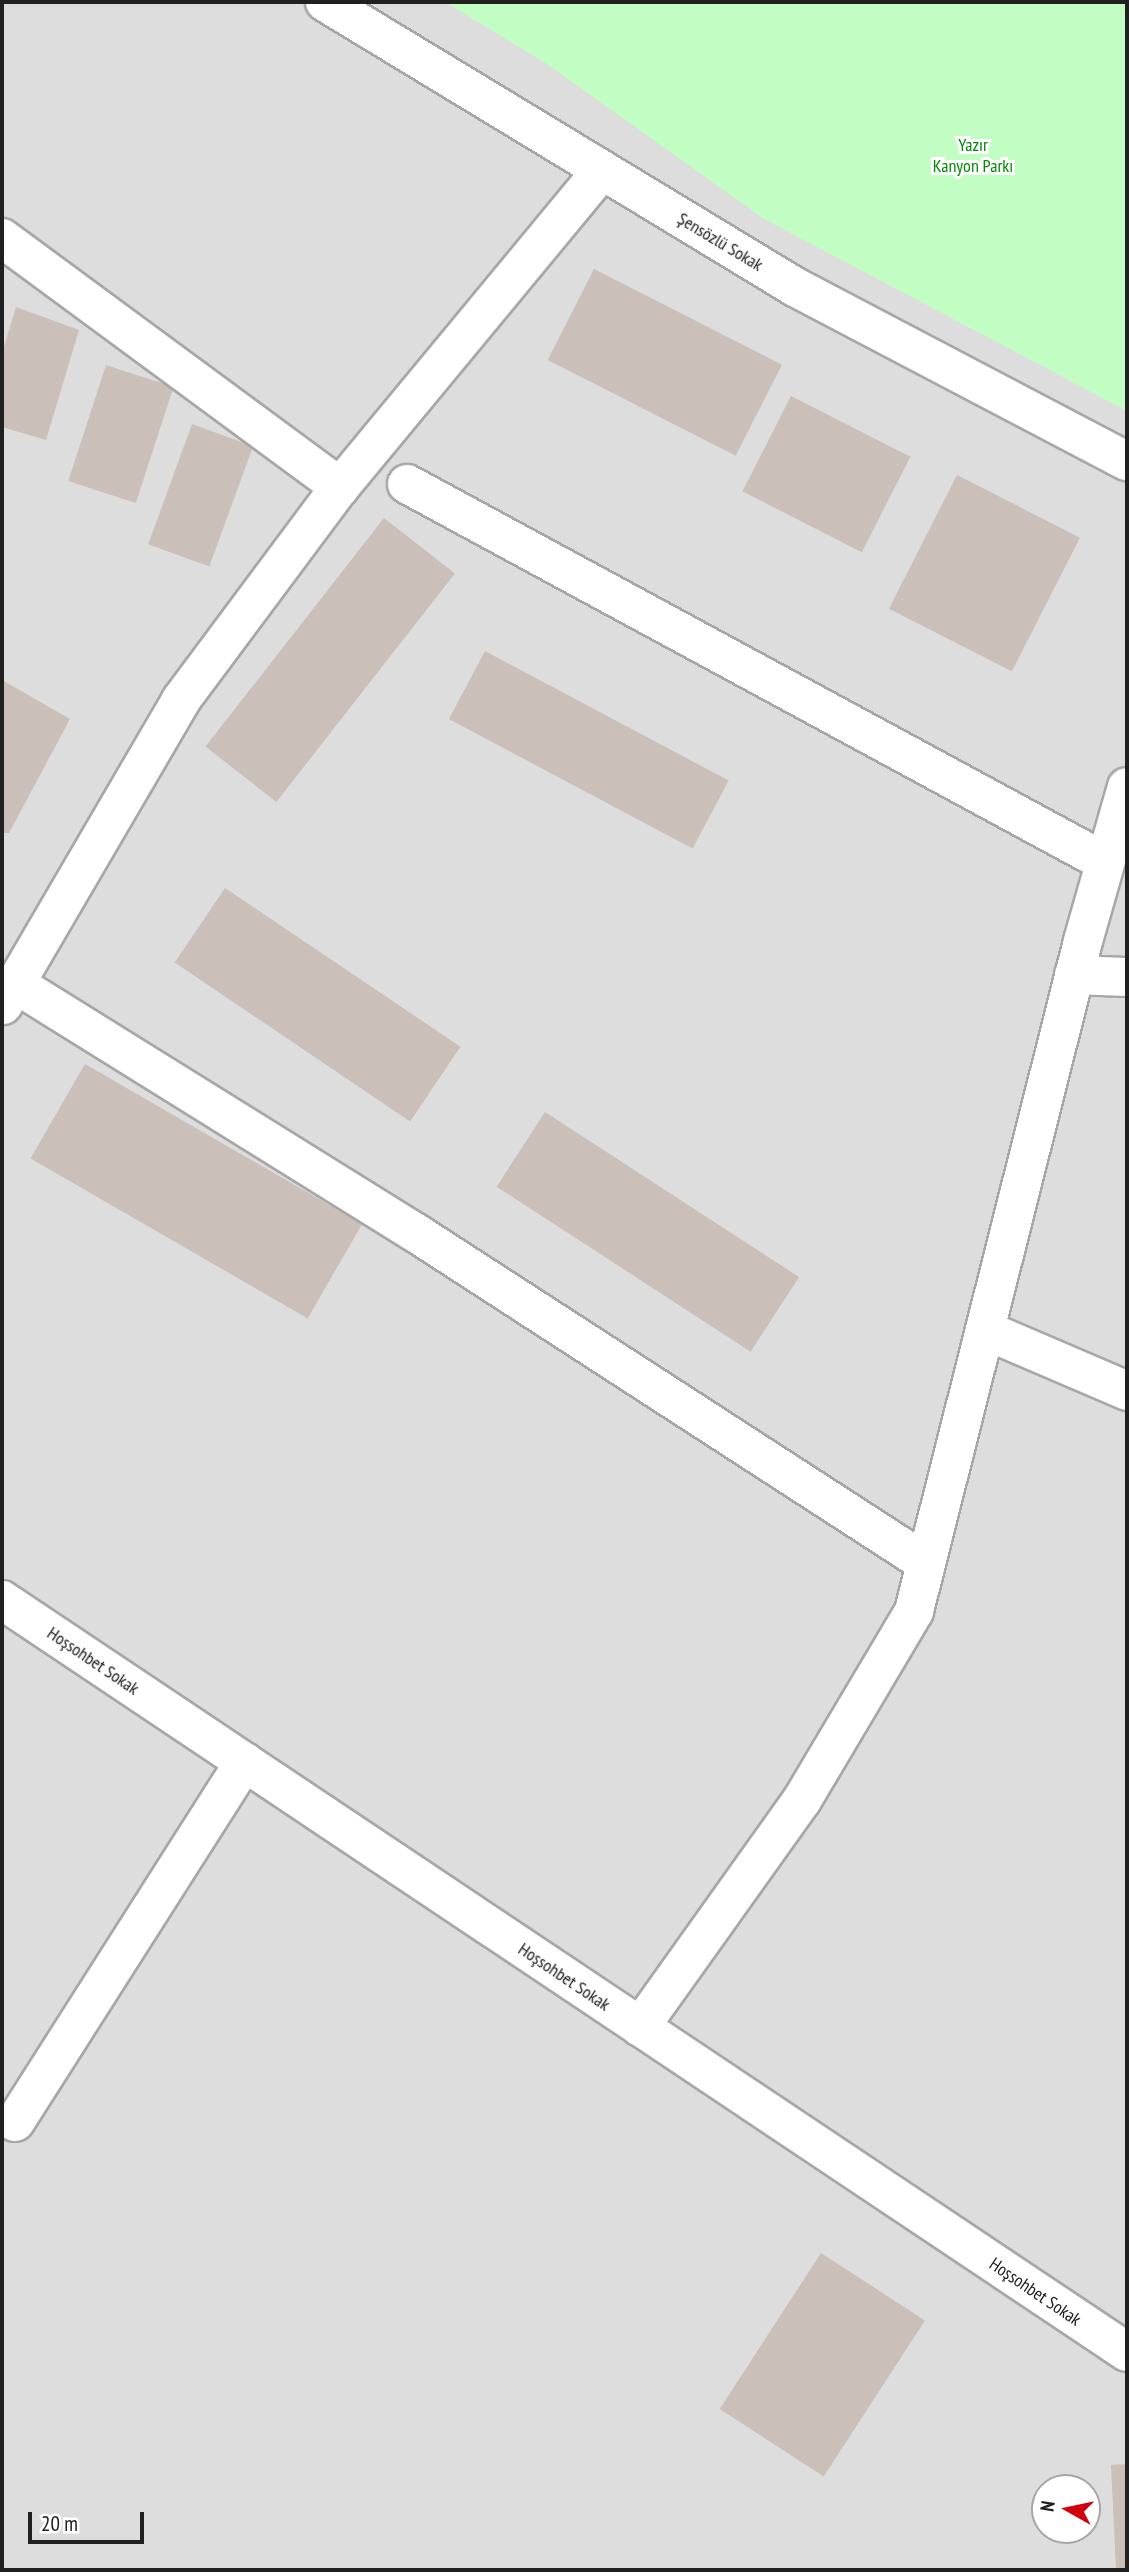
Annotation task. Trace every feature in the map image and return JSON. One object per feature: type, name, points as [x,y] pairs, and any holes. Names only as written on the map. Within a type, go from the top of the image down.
[{"type":"street","name":"Şensözlü Sokak","points":[[325,2],[795,287],[1127,461]]},
{"type":"street","points":[[602,170],[340,487],[181,701],[8,995],[416,1233],[926,1563]]},
{"type":"street","points":[[2,238],[340,487]]},
{"type":"street","points":[[407,484],[1105,862]]},
{"type":"street","points":[[640,2027],[802,1800],[914,1611],[1074,975],[1127,787]]},
{"type":"street","points":[[1074,975],[1127,977]]},
{"type":"street","points":[[985,1330],[1127,1391]]},
{"type":"street","name":"Hoşsohbet Sokak","points":[[2,1600],[1127,2352]]},
{"type":"street","points":[[15,2122],[244,1762]]},
{"type":"shaded area","points":[[2,2],[1127,2],[1127,2570],[2,2570]]},
{"type":"green space","name":"Yazır Kanyon Parkı","points":[[445,2],[1127,2],[1127,411],[764,219],[544,62]]},
{"type":"building","points":[[594,269],[782,365],[736,456],[548,360]]},
{"type":"building","points":[[16,307],[79,330],[46,440],[2,427],[2,353]]},
{"type":"building","points":[[106,365],[174,387],[136,503],[68,481]]},
{"type":"building","points":[[791,396],[910,457],[862,552],[742,491]]},
{"type":"building","points":[[192,424],[253,446],[209,567],[148,544]]},
{"type":"building","points":[[957,475],[1080,538],[1012,671],[889,609]]},
{"type":"building","points":[[384,518],[455,573],[276,802],[205,747]]},
{"type":"building","points":[[485,651],[729,781],[693,849],[449,719]]},
{"type":"building","points":[[2,680],[70,719],[9,833],[2,833]]},
{"type":"building","points":[[225,888],[460,1047],[410,1121],[175,963]]},
{"type":"building","points":[[85,1064],[362,1224],[308,1318],[30,1158]]},
{"type":"building","points":[[545,1112],[799,1277],[751,1352],[497,1187]]},
{"type":"building","points":[[821,2253],[925,2321],[824,2477],[720,2409]]},
{"type":"building","points":[[1127,2464],[1127,2570],[1116,2570],[1111,2465]]}]
